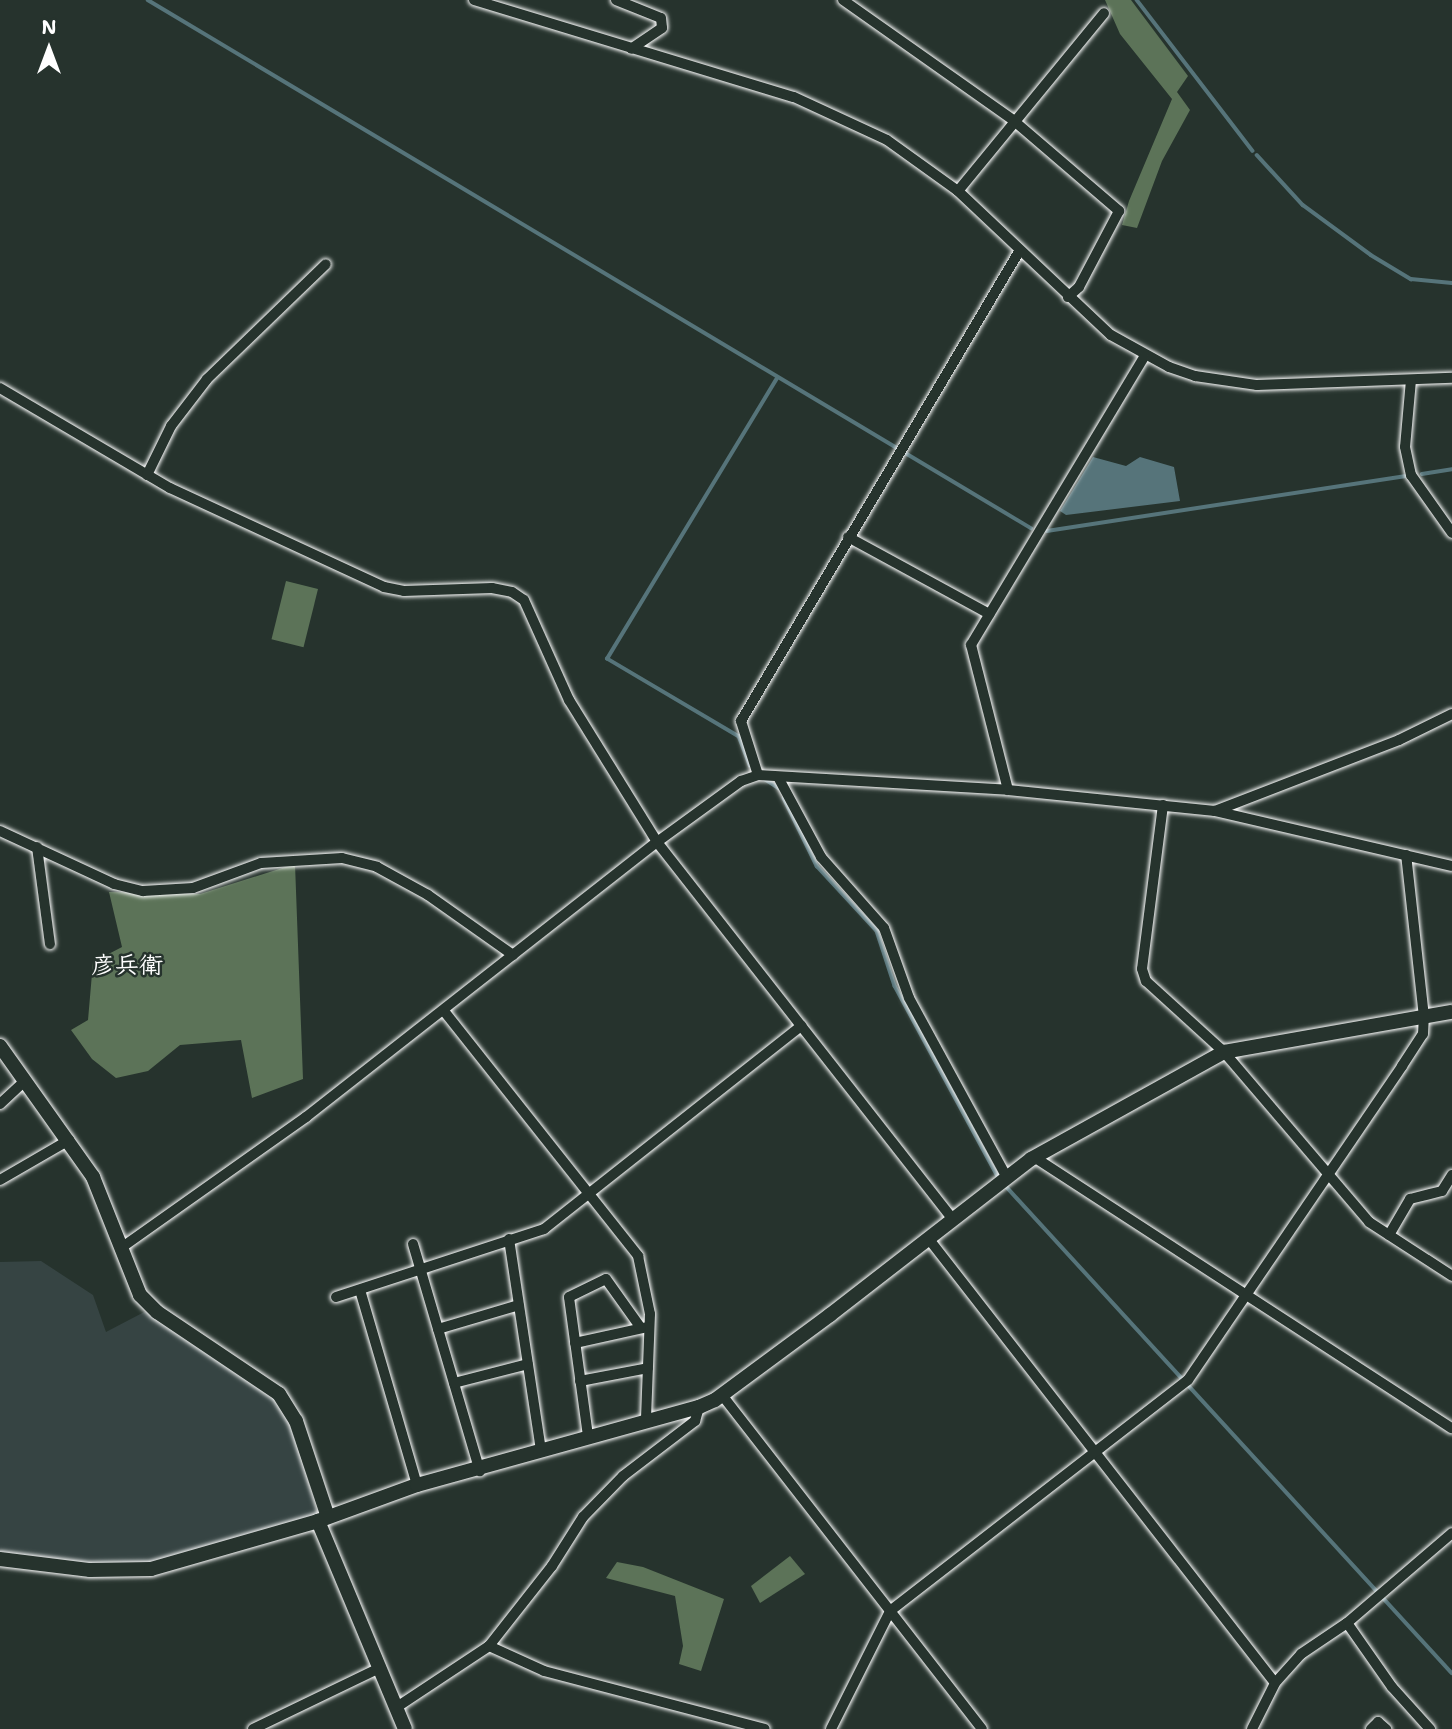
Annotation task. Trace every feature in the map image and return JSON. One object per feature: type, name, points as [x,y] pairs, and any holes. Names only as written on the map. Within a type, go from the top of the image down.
[{"type":"street","points":[[474,0],[499,4],[631,49],[833,111],[918,159],[958,191],[1068,297],[1144,357],[1195,376],[1257,385],[1452,378]]},
{"type":"street","points":[[616,0],[637,4],[661,18],[662,28],[631,49]]},
{"type":"street","points":[[843,0],[1013,120],[1119,211],[1079,288],[1068,297]]},
{"type":"street","points":[[958,191],[1013,120],[1104,13]]},
{"type":"street","points":[[758,775],[741,721],[1020,250]]},
{"type":"street","points":[[147,475],[172,426],[207,379],[326,264]]},
{"type":"street","points":[[1008,790],[971,645],[1144,357]]},
{"type":"street","points":[[1411,380],[1405,447],[1411,475],[1452,533]]},
{"type":"street","points":[[0,388],[147,475],[384,587],[512,592],[524,600],[569,700],[657,842],[952,1218]]},
{"type":"street","points":[[848,537],[989,614]]},
{"type":"street","points":[[1215,811],[1399,740],[1452,714]]},
{"type":"street","points":[[121,1248],[306,1117],[657,842],[741,781],[758,775],[1008,790],[1215,811],[1452,866]]},
{"type":"street","points":[[778,777],[821,857],[884,928],[909,998],[1006,1176]]},
{"type":"street","points":[[1163,805],[1142,970],[1161,998],[1224,1052],[1369,1222],[1452,1276]]},
{"type":"street","points":[[0,831],[114,884],[143,891],[192,888],[261,863],[342,858],[377,867],[428,895],[513,955]]},
{"type":"street","points":[[37,846],[50,944]]},
{"type":"street","points":[[831,1729],[890,1611],[1188,1380],[1327,1171],[1423,1034],[1406,855]]},
{"type":"street","points":[[444,1011],[638,1256],[648,1368],[646,1419]]},
{"type":"street","points":[[0,1559],[90,1570],[151,1569],[323,1519],[417,1485],[481,1471],[588,1436],[699,1407],[722,1395],[1034,1157],[1224,1052],[1452,1012]]},
{"type":"street","points":[[336,1297],[544,1229],[801,1026]]},
{"type":"street","points":[[0,1046],[69,1140],[109,1210],[139,1295],[157,1312],[279,1394],[296,1422],[323,1519],[405,1729]]},
{"type":"street","points":[[0,1104],[25,1081]]},
{"type":"street","points":[[0,1180],[69,1140]]},
{"type":"street","points":[[1034,1157],[1452,1428]]},
{"type":"street","points":[[1389,1235],[1410,1199],[1442,1191],[1452,1175]]},
{"type":"street","points":[[928,1238],[1275,1683]]},
{"type":"street","points":[[509,1239],[541,1451]]},
{"type":"street","points":[[413,1244],[481,1471]]},
{"type":"street","points":[[588,1436],[569,1297],[606,1279],[645,1327]]},
{"type":"street","points":[[360,1290],[417,1485]]},
{"type":"street","points":[[438,1329],[519,1305]]},
{"type":"street","points":[[575,1343],[645,1327]]},
{"type":"street","points":[[454,1383],[528,1364]]},
{"type":"street","points":[[580,1381],[648,1368]]},
{"type":"street","points":[[722,1395],[982,1729]]},
{"type":"street","points":[[397,1707],[489,1646],[552,1566],[583,1517],[623,1476],[695,1421],[699,1407]]},
{"type":"street","points":[[1252,1729],[1275,1683],[1301,1654],[1347,1623],[1452,1533]]},
{"type":"street","points":[[1347,1623],[1387,1680],[1430,1729]]},
{"type":"street","points":[[489,1646],[544,1671],[765,1729]]},
{"type":"street","points":[[253,1729],[380,1668]]},
{"type":"street","points":[[1371,1729],[1378,1722],[1385,1729]]},
{"type":"shaded area","points":[[41,1261],[93,1295],[106,1332],[148,1310],[276,1397],[291,1423],[318,1515],[185,1556],[139,1564],[66,1562],[0,1554],[0,1262]]},
{"type":"green space","points":[[1105,0],[1131,0],[1188,76],[1177,92],[1190,110],[1162,161],[1137,228],[1122,225],[1129,201],[1172,99],[1120,34]]},
{"type":"green space","points":[[286,581],[318,589],[304,647],[271,639]]},
{"type":"green space","points":[[295,864],[303,1079],[252,1098],[241,1040],[180,1045],[148,1071],[116,1078],[92,1059],[71,1030],[88,1020],[93,962],[122,947],[109,892],[200,894]]},
{"type":"green space","points":[[790,1556],[805,1574],[760,1603],[751,1586]]},
{"type":"green space","points":[[617,1562],[643,1567],[724,1599],[701,1671],[679,1664],[683,1646],[675,1596],[606,1578]]},
{"type":"water","points":[[1093,457],[1126,466],[1140,457],[1174,467],[1180,501],[1066,515],[1060,511]]},
{"type":"waterway","points":[[148,0],[1031,528]]},
{"type":"waterway","points":[[1137,0],[1253,151]]},
{"type":"waterway","points":[[1257,155],[1303,205],[1371,255],[1411,279],[1452,283]]},
{"type":"waterway","points":[[750,766],[739,737],[607,659],[777,378]]},
{"type":"waterway","points":[[1422,474],[1452,469]]},
{"type":"waterway","points":[[1047,531],[1406,476]]},
{"type":"waterway","points":[[765,779],[779,788]]},
{"type":"waterway","points":[[784,798],[817,866],[877,931],[895,986],[999,1178]]},
{"type":"waterway","points":[[1004,1184],[1452,1673]]},
{"type":"district","name":"彦兵衛","points":[[127,966]]}]
